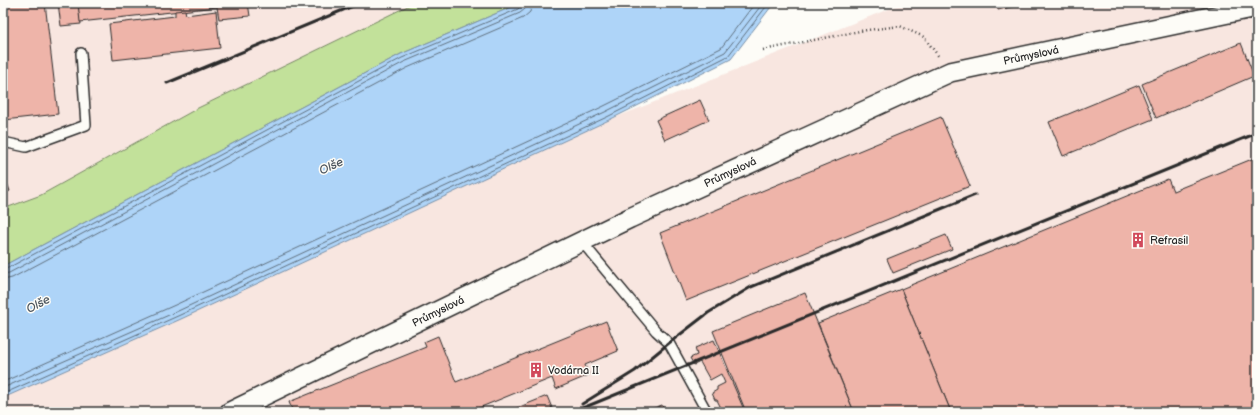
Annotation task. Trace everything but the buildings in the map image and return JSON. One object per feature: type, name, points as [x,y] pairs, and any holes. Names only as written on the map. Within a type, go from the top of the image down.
[{"type":"street","name":"Průmyslová","points":[[230,412],[637,214],[950,72],[1257,7]]},
{"type":"lane","points":[[3,142],[26,147],[86,125],[81,53]]},
{"type":"lane","points":[[582,242],[656,331],[669,343],[707,412]]},
{"type":"path","points":[[763,50],[860,31],[900,26],[924,37],[950,72]]},
{"type":"shaded area","points":[[3,3],[414,3],[198,108],[41,195],[3,209]]},
{"type":"shaded area","points":[[904,3],[1257,3],[1257,412],[3,412],[3,398],[181,319],[609,120]]},
{"type":"green space","points":[[414,3],[521,3],[401,54],[3,266],[3,209],[41,195],[198,108]]},
{"type":"water","name":"Olše","points":[[521,3],[774,3],[731,59],[609,120],[181,319],[3,398],[3,266],[401,54]]},
{"type":"railway","points":[[167,83],[360,3]]},
{"type":"railway","points":[[573,412],[1257,133]]},
{"type":"railway","points":[[582,404],[635,371],[708,313],[751,287],[975,195]]},
{"type":"place","name":"Refrasil","points":[[1138,240]]},
{"type":"place","name":"Vodárna II","points":[[536,370]]}]
